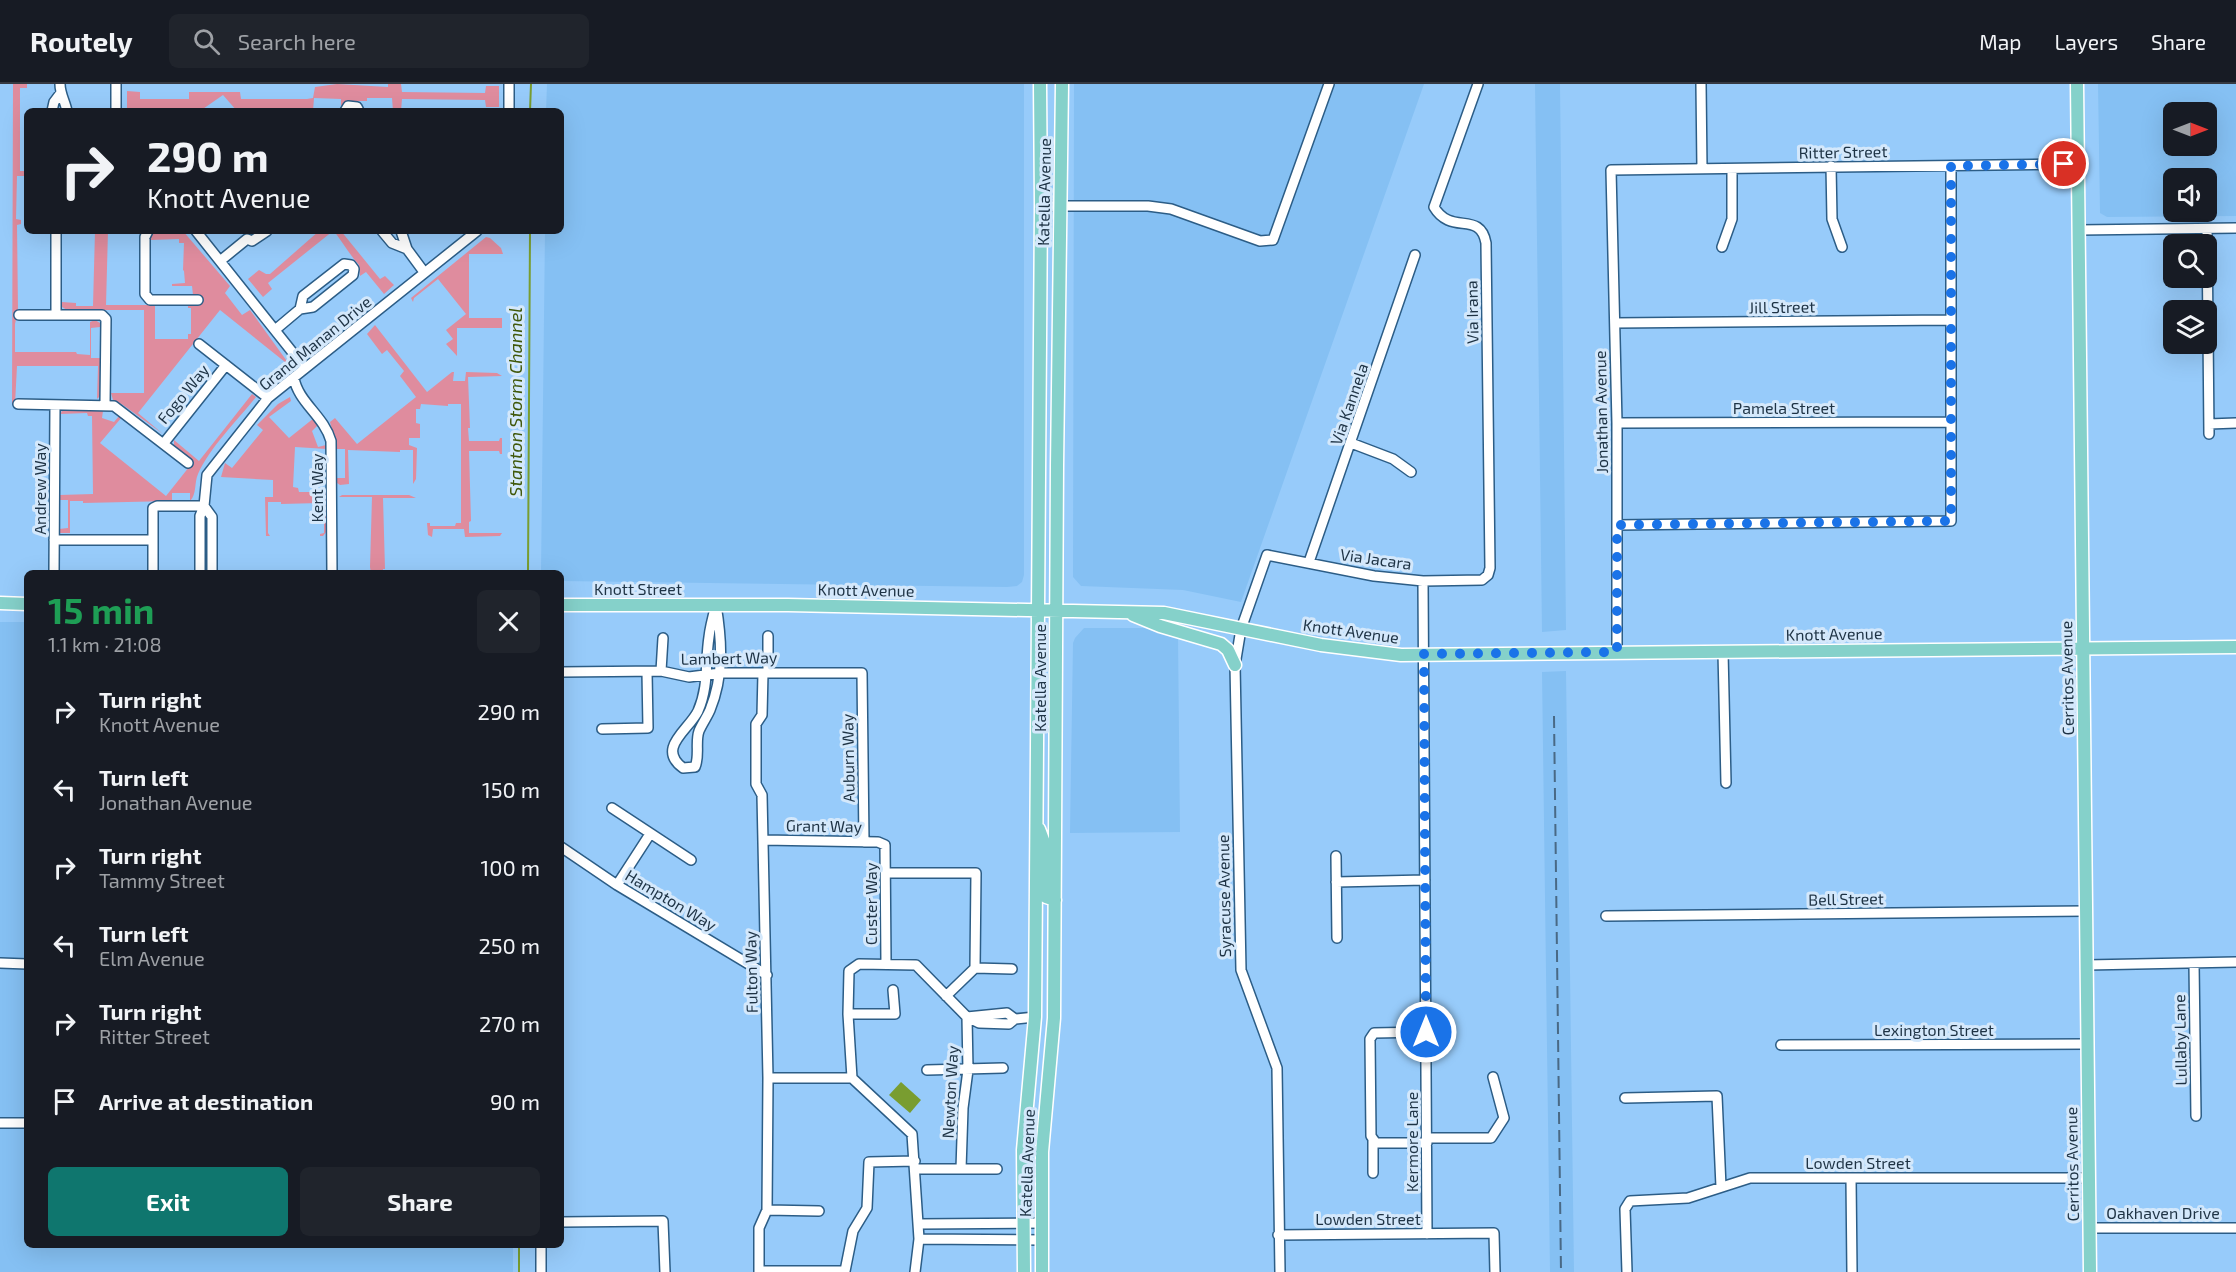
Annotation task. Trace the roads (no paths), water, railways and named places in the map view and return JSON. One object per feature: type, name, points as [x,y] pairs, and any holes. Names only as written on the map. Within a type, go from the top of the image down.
[{"type":"main road","name":"Katella Avenue","points":[[1024,1272],[1023,1139],[1035,1017],[1040,84]]},
{"type":"main road","name":"Katella Avenue","points":[[1042,1272],[1043,1131],[1054,1018],[1062,84]]},
{"type":"main road","name":"Cerritos Avenue","points":[[2077,84],[2090,1272]]},
{"type":"main road","points":[[0,603],[24,604]]},
{"type":"main road","name":"Knott Street","points":[[564,605],[716,605]]},
{"type":"main road","name":"Knott Avenue","points":[[716,605],[1164,613],[1321,645],[1401,655],[2236,647]]},
{"type":"main road","points":[[1124,611],[1160,626],[1221,644],[1228,650],[1235,665]]},
{"type":"main road","points":[[1036,822],[1045,845],[1046,897],[1055,900]]},
{"type":"street","points":[[116,84],[116,108]]},
{"type":"street","points":[[509,84],[509,108]]},
{"type":"street","points":[[1041,206],[1148,206],[1171,209],[1260,241],[1273,240],[1329,84]]},
{"type":"street","name":"Via Irana","points":[[1478,84],[1434,207],[1439,216],[1451,222],[1478,226],[1484,231],[1486,243],[1490,568],[1488,576],[1482,580]]},
{"type":"street","points":[[1701,84],[1702,169]]},
{"type":"street","points":[[53,108],[60,89]]},
{"type":"street","points":[[60,89],[66,108]]},
{"type":"street","name":"Ritter Street","points":[[1610,171],[1612,169],[2078,164]]},
{"type":"street","points":[[1831,166],[1832,219],[1842,247]]},
{"type":"street","points":[[1617,525],[1951,521],[1951,166]]},
{"type":"street","points":[[1722,247],[1732,219],[1732,168]]},
{"type":"street","name":"Jonathan Avenue","points":[[1610,171],[1617,423],[1617,652]]},
{"type":"street","points":[[2079,230],[2236,228]]},
{"type":"street","points":[[2207,229],[2209,429],[2236,423]]},
{"type":"street","points":[[56,234],[56,315]]},
{"type":"street","points":[[146,234],[145,294],[147,298],[150,300],[198,300]]},
{"type":"street","points":[[198,234],[305,368]]},
{"type":"street","points":[[220,261],[247,235],[252,241],[262,234]]},
{"type":"street","points":[[384,234],[392,243],[407,249]]},
{"type":"street","points":[[401,234],[407,249],[424,272]]},
{"type":"street","name":"Grand Manan Drive","points":[[200,570],[200,516],[204,506],[207,475],[268,398],[473,234]]},
{"type":"street","name":"Via Kannela","points":[[1310,562],[1415,255]]},
{"type":"street","points":[[275,330],[300,309],[313,307],[353,275],[354,270],[351,265],[344,264],[303,296],[300,309]]},
{"type":"street","points":[[19,315],[102,315],[106,319],[105,404]]},
{"type":"street","name":"Jill Street","points":[[1615,323],[1951,320]]},
{"type":"street","points":[[200,344],[268,398]]},
{"type":"street","name":"Fogo Way","points":[[164,443],[226,365]]},
{"type":"street","name":"Kent Way","points":[[294,378],[296,388],[322,422],[331,441],[332,570]]},
{"type":"street","points":[[18,404],[105,404],[121,409],[188,463]]},
{"type":"street","name":"Andrew Way","points":[[54,570],[55,405]]},
{"type":"street","name":"Pamela Street","points":[[1617,423],[1952,422]]},
{"type":"street","points":[[1351,443],[1393,459],[1411,472]]},
{"type":"street","points":[[153,570],[153,508],[157,506],[204,506],[212,517],[212,570]]},
{"type":"street","points":[[54,540],[153,540]]},
{"type":"street","name":"Via Jacara","points":[[1267,555],[1374,576],[1423,581],[1482,580]]},
{"type":"street","name":"Syracuse Avenue","points":[[1267,555],[1242,629],[1235,665],[1241,970],[1277,1068],[1280,1272]]},
{"type":"street","name":"Kermore Lane","points":[[1423,581],[1427,1234]]},
{"type":"street","points":[[716,605],[721,637],[720,673],[710,711],[699,732],[697,762],[695,767],[683,768],[674,756],[674,742],[676,737],[689,726],[704,694],[708,675],[709,637],[716,605]]},
{"type":"street","name":"Fulton Way","points":[[759,1272],[759,1228],[767,1210],[768,1078],[762,795],[756,784],[756,723],[762,715],[768,636]]},
{"type":"street","points":[[661,671],[663,638]]},
{"type":"street","points":[[1723,652],[1725,783]]},
{"type":"street","name":"Lambert Way","points":[[564,672],[661,671],[689,677],[720,673],[862,673]]},
{"type":"street","points":[[602,729],[648,728],[647,672]]},
{"type":"street","name":"Auburn Way","points":[[862,673],[864,842]]},
{"type":"street","points":[[689,726],[699,732]]},
{"type":"street","points":[[612,808],[691,860]]},
{"type":"street","points":[[617,885],[650,834]]},
{"type":"street","name":"Grant Way","points":[[763,840],[864,842],[885,845]]},
{"type":"street","name":"Custer Way","points":[[885,845],[886,963]]},
{"type":"street","name":"Hampton Way","points":[[564,849],[617,885],[767,975]]},
{"type":"street","points":[[1336,856],[1337,938]]},
{"type":"street","points":[[886,873],[975,873],[975,968]]},
{"type":"street","points":[[1336,882],[1425,880]]},
{"type":"street","name":"Bell Street","points":[[1606,916],[2086,911]]},
{"type":"street","points":[[2086,964],[2236,962]]},
{"type":"street","points":[[0,963],[24,964]]},
{"type":"street","name":"Lullaby Lane","points":[[2194,963],[2196,1116]]},
{"type":"street","points":[[915,1272],[919,1224],[912,1134],[852,1077],[848,1014],[849,971],[859,964],[916,965],[967,1017],[980,1023],[1009,1024],[1015,1019],[1035,1017]]},
{"type":"street","points":[[946,996],[975,968],[1012,969]]},
{"type":"street","points":[[848,1014],[895,1014],[893,990]]},
{"type":"street","name":"Newton Way","points":[[961,1168],[963,1108],[968,1070],[967,1017]]},
{"type":"street","points":[[1373,1173],[1371,1035],[1374,1033],[1426,1032]]},
{"type":"street","name":"Lexington Street","points":[[1781,1045],[2087,1044]]},
{"type":"street","points":[[927,1070],[1003,1068]]},
{"type":"street","points":[[768,1078],[852,1077]]},
{"type":"street","points":[[1373,1140],[1376,1143],[1491,1138],[1504,1118],[1493,1077]]},
{"type":"street","points":[[1625,1098],[1717,1096],[1720,1187]]},
{"type":"street","points":[[0,1123],[24,1123]]},
{"type":"street","points":[[759,1272],[845,1272],[853,1231],[867,1208],[869,1162],[997,1168]]},
{"type":"street","name":"Lowden Street","points":[[1627,1272],[1625,1209],[1630,1201],[1688,1198],[1750,1178],[2089,1178]]},
{"type":"street","points":[[1851,1178],[1852,1272]]},
{"type":"street","points":[[767,1210],[819,1211]]},
{"type":"street","points":[[564,1222],[663,1221],[665,1272]]},
{"type":"street","points":[[919,1224],[1042,1223]]},
{"type":"street","name":"Oakhaven Drive","points":[[2090,1228],[2236,1228]]},
{"type":"street","name":"Lowden Street","points":[[1278,1235],[1494,1233],[1495,1272]]},
{"type":"street","points":[[919,1239],[1042,1240]]},
{"type":"street","points":[[541,1248],[541,1272]]},
{"type":"waterway","name":"Stanton Storm Channel","points":[[530,108],[531,84]]},
{"type":"waterway","name":"Stanton Storm Channel","points":[[528,570],[530,234]]},
{"type":"waterway","name":"Stanton Storm Channel","points":[[519,1248],[519,1272]]},
{"type":"railway","points":[[1554,716],[1561,1272]]}]
